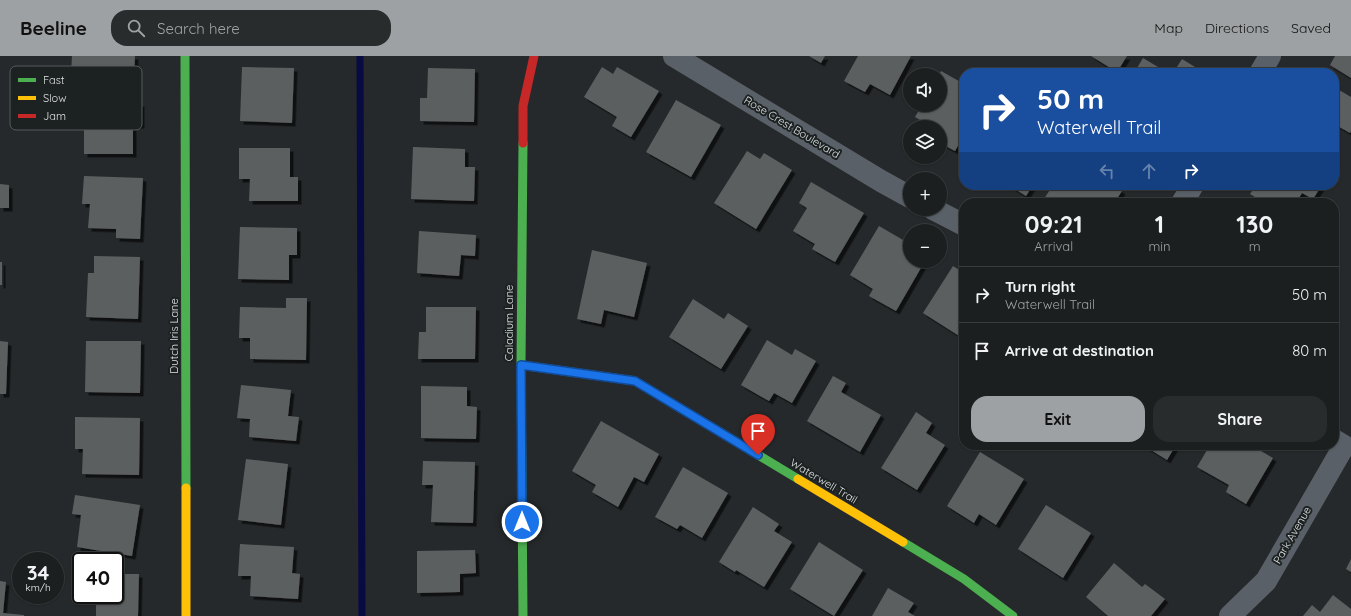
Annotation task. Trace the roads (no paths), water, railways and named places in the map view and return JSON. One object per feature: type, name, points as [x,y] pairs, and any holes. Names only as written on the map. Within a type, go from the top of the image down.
[{"type":"street","name":"Dutch Iris Lane","points":[[185,56],[186,616]]},
{"type":"street","name":"Caladium Lane","points":[[522,616],[521,365],[523,106],[534,56]]},
{"type":"street","name":"Rose Crest Boulevard","points":[[674,56],[903,193]]},
{"type":"street","points":[[1263,68],[1270,56]]},
{"type":"street","points":[[947,216],[959,222]]},
{"type":"street","name":"Waterwell Trail","points":[[521,365],[635,381],[964,579],[1013,616]]},
{"type":"street","name":"Park Avenue","points":[[1230,616],[1266,581],[1335,450]]},
{"type":"waterway","points":[[360,56],[362,616]]}]
